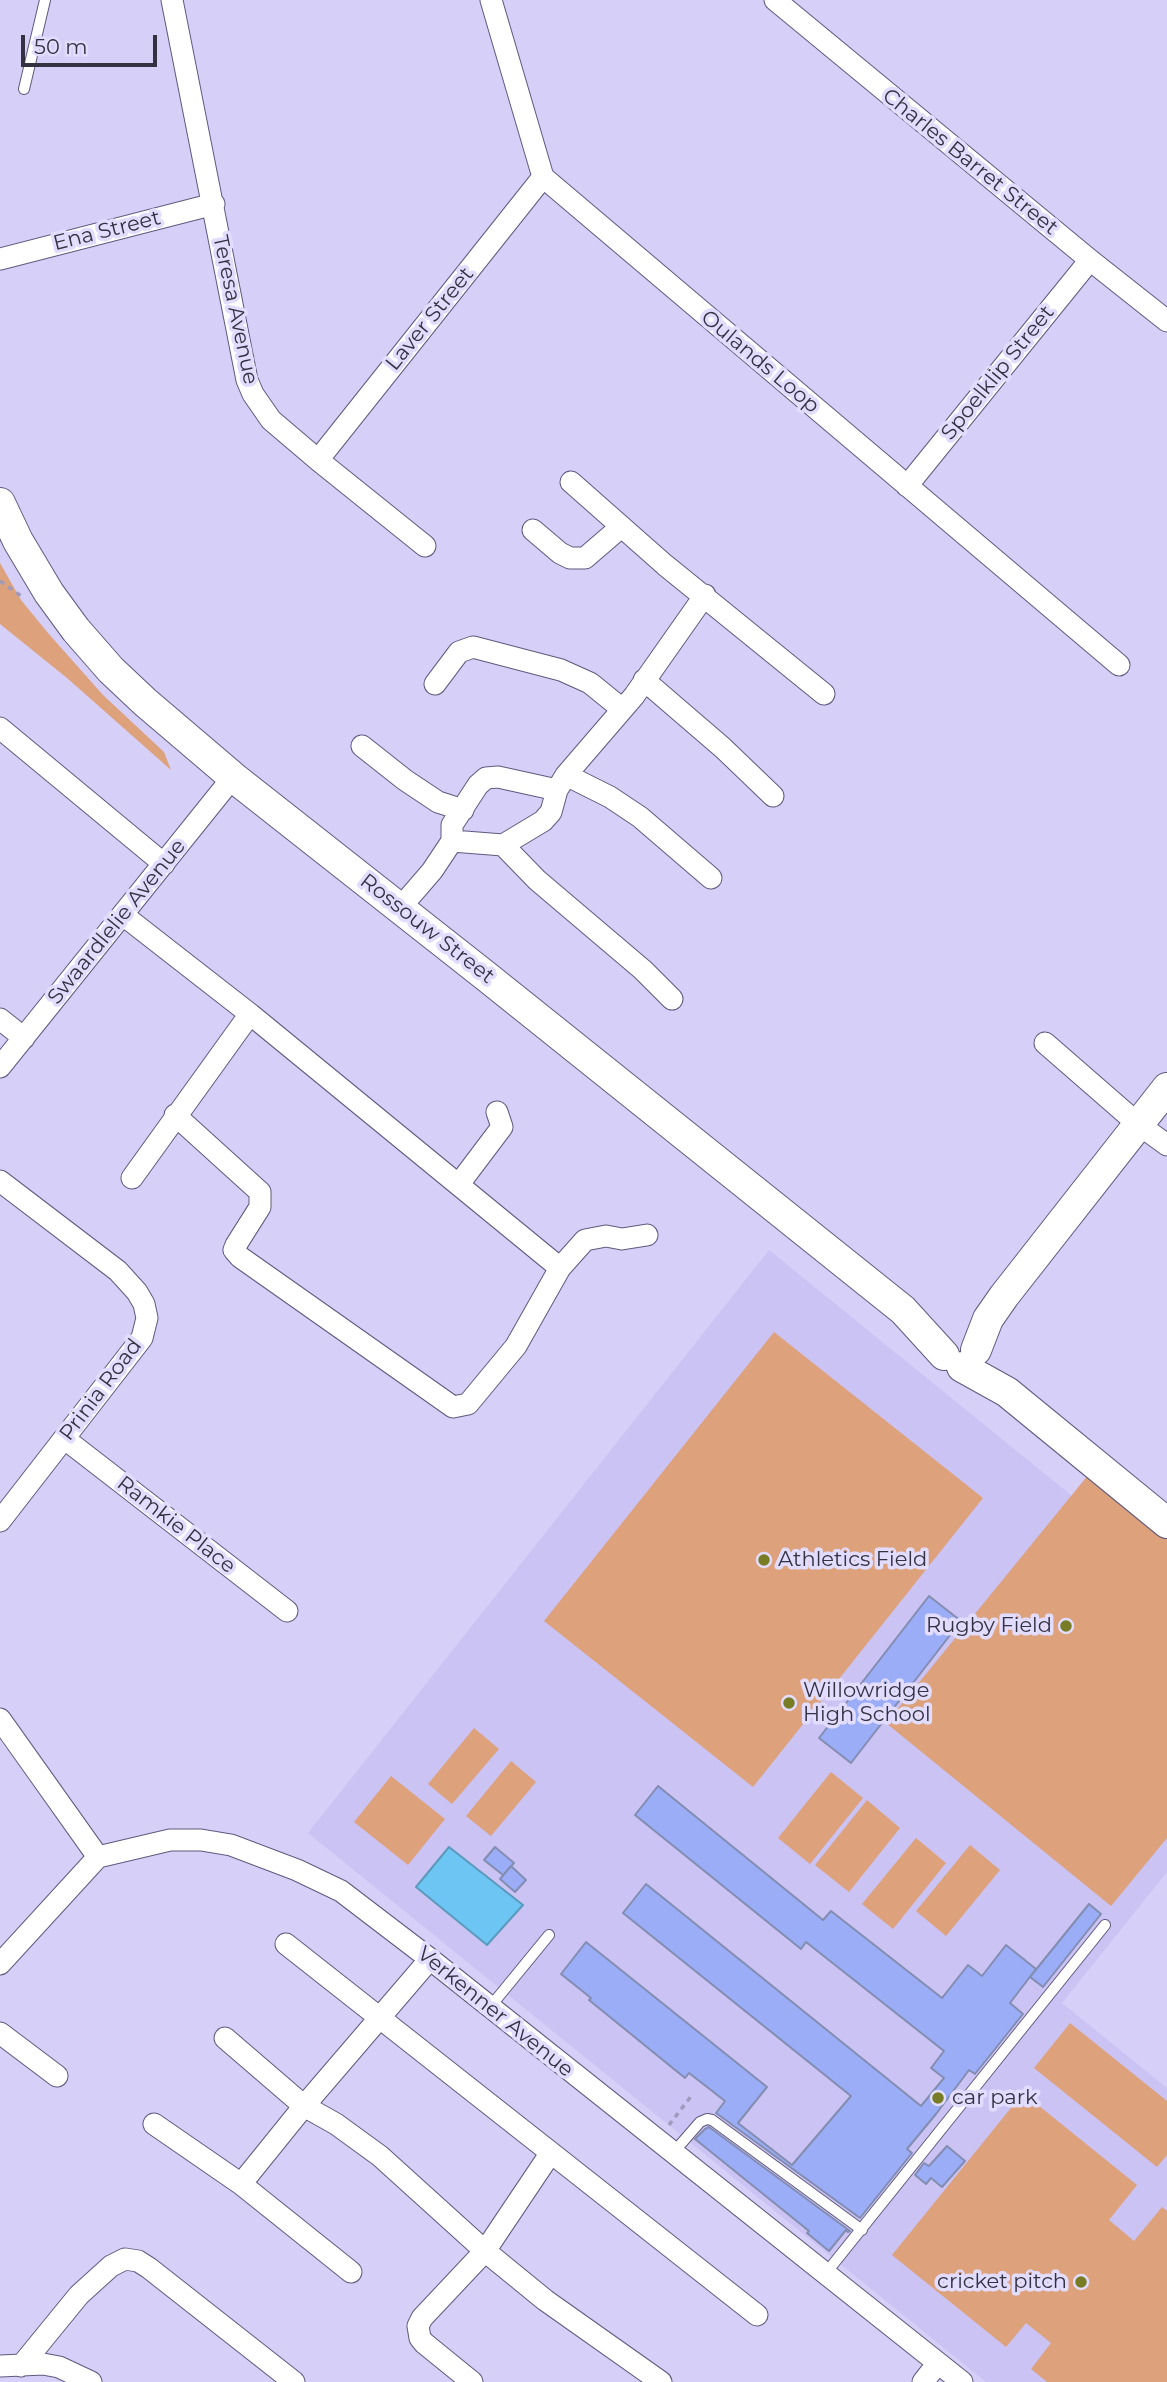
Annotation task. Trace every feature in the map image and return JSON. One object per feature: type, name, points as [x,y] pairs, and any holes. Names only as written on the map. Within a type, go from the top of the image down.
[{"type":"main road","name":"Rossouw Street","points":[[0,503],[49,593],[76,630],[111,670],[145,702],[233,777],[903,1310],[962,1350],[1007,1392],[1167,1523]]},
{"type":"main road","points":[[962,1350],[1167,1088]]},
{"type":"street","name":"Teresa Avenue","points":[[172,0],[247,380],[253,394],[271,420],[425,546]]},
{"type":"street","points":[[491,0],[543,177]]},
{"type":"street","name":"Charles Barret Street","points":[[775,0],[1167,321]]},
{"type":"street","name":"Laver Street","points":[[317,460],[543,177]]},
{"type":"street","name":"Oulands Loop","points":[[543,177],[1119,665]]},
{"type":"street","name":"Ena Street","points":[[0,259],[214,204]]},
{"type":"street","name":"Spoelklip Street","points":[[906,486],[1090,260]]},
{"type":"street","points":[[571,482],[621,527],[824,694]]},
{"type":"street","points":[[533,530],[560,553],[570,558],[585,558],[621,527]]},
{"type":"street","points":[[452,841],[503,845],[543,821],[551,812],[561,783],[622,709],[705,595]]},
{"type":"street","points":[[435,684],[459,652],[472,647],[561,670],[590,683],[622,709]]},
{"type":"street","points":[[644,680],[723,748],[773,796]]},
{"type":"street","points":[[0,728],[164,864]]},
{"type":"street","points":[[362,746],[438,802],[463,810]]},
{"type":"street","points":[[400,908],[432,871],[452,841],[452,825],[478,785],[492,776],[561,783],[610,797],[630,810],[711,878]]},
{"type":"street","name":"Swaardlelie Avenue","points":[[0,1067],[233,777]]},
{"type":"street","points":[[503,845],[537,880],[643,970],[672,999]]},
{"type":"street","points":[[123,915],[250,1014],[560,1268]]},
{"type":"street","points":[[132,1178],[250,1014]]},
{"type":"street","points":[[0,1019],[24,1038]]},
{"type":"street","points":[[1045,1043],[1138,1124],[1167,1145]]},
{"type":"street","points":[[459,1184],[502,1127],[497,1112]]},
{"type":"street","points":[[175,1115],[260,1192],[260,1207],[234,1250],[240,1257],[453,1407],[468,1404],[516,1346],[560,1268],[585,1240],[606,1236],[622,1239],[648,1235]]},
{"type":"street","name":"Prinia Road","points":[[0,1181],[118,1271],[137,1292],[144,1304],[147,1318],[142,1338],[0,1521]]},
{"type":"street","name":"Ramkie Place","points":[[65,1439],[287,1611]]},
{"type":"street","points":[[0,1719],[98,1857],[0,1964]]},
{"type":"street","name":"Verkenner Avenue","points":[[98,1857],[170,1840],[201,1840],[231,1845],[297,1870],[341,1891],[962,2382]]},
{"type":"street","points":[[286,1944],[757,2315]]},
{"type":"street","points":[[241,2184],[430,1959]]},
{"type":"street","points":[[0,2033],[57,2076]]},
{"type":"street","points":[[225,2038],[304,2106],[336,2124],[380,2156],[485,2251],[545,2300],[661,2382]]},
{"type":"street","points":[[155,2124],[241,2184],[351,2272]]},
{"type":"street","points":[[472,2382],[424,2343],[420,2338],[418,2326],[422,2318],[485,2251],[551,2154]]},
{"type":"street","points":[[11,2366],[79,2295],[111,2266],[125,2259],[138,2261],[149,2268],[294,2382]]},
{"type":"street","points":[[923,2382],[938,2363]]},
{"type":"street","points":[[11,2366],[43,2364],[59,2367],[91,2382]]},
{"type":"lane","points":[[24,89],[45,0]]},
{"type":"lane","points":[[826,2273],[1105,1925]]},
{"type":"lane","points":[[490,2007],[549,1935]]},
{"type":"lane","points":[[673,2153],[700,2122],[712,2120],[862,2230]]},
{"type":"path","points":[[662,2134],[692,2095]]},
{"type":"shaded area","points":[[0,563],[21,600],[48,633],[103,695],[164,752],[171,770],[67,678],[0,624]]},
{"type":"shaded area","name":"Willowridge High School","points":[[769,1250],[1167,1573],[1167,1872],[1062,2003],[1167,2088],[1167,2382],[986,2382],[308,1833]]},
{"type":"shaded area","name":"Athletics Field","points":[[774,1332],[983,1498],[753,1787],[544,1621]]},
{"type":"shaded area","name":"Rugby Field","points":[[1093,1469],[1167,1530],[1167,1838],[1111,1906],[886,1723]]},
{"type":"shaded area","points":[[474,1728],[499,1749],[452,1804],[428,1784]]},
{"type":"shaded area","points":[[511,1761],[536,1782],[491,1836],[466,1816]]},
{"type":"shaded area","points":[[831,1772],[863,1798],[810,1864],[778,1838]]},
{"type":"shaded area","points":[[391,1776],[445,1819],[408,1865],[354,1822]]},
{"type":"shaded area","points":[[867,1800],[900,1828],[849,1892],[815,1865]]},
{"type":"shaded area","points":[[916,1838],[946,1863],[893,1929],[862,1904]]},
{"type":"shaded area","points":[[970,1845],[1000,1870],[946,1936],[916,1911]]},
{"type":"shaded area","points":[[1070,2023],[1167,2101],[1167,2155],[1157,2167],[1034,2068]]},
{"type":"shaded area","points":[[1023,2093],[1137,2185],[1109,2220],[1134,2241],[1162,2207],[1167,2211],[1167,2382],[1047,2382],[1031,2369],[1051,2343],[1026,2323],[1006,2347],[892,2255]]},
{"type":"water","points":[[449,1847],[523,1905],[487,1945],[416,1887]]},
{"type":"building","points":[[929,1596],[961,1621],[851,1763],[819,1738]]},
{"type":"building","points":[[658,1786],[823,1920],[831,1911],[942,1998],[968,1965],[982,1976],[1006,1945],[1036,1969],[1010,2003],[1023,2014],[975,2074],[969,2070],[907,2149],[912,2153],[860,2218],[716,2113],[725,2101],[689,2073],[685,2078],[561,1974],[586,1942],[767,2087],[738,2123],[792,2165],[851,2096],[623,1913],[646,1884],[921,2106],[944,2078],[931,2068],[944,2051],[806,1942],[801,1949],[635,1815]]},
{"type":"building","points":[[495,1847],[514,1863],[503,1875],[484,1860]]},
{"type":"building","points":[[511,1866],[526,1880],[515,1892],[500,1879]]},
{"type":"building","points":[[1089,1904],[1101,1914],[1043,1987],[1030,1977]]},
{"type":"building","points":[[709,2127],[850,2231],[846,2230],[829,2251],[807,2233],[809,2231],[695,2139]]},
{"type":"building","points":[[947,2146],[965,2161],[942,2187],[931,2178],[926,2184],[915,2175],[924,2163],[929,2166]]},
{"type":"place","name":"Athletics Field","points":[[764,1560]]},
{"type":"place","name":"Rugby Field","points":[[1066,1626]]},
{"type":"place","name":"Willowridge High School","points":[[789,1703]]},
{"type":"place","name":"car park","points":[[938,2098]]},
{"type":"place","name":"cricket pitch","points":[[1081,2282]]}]
